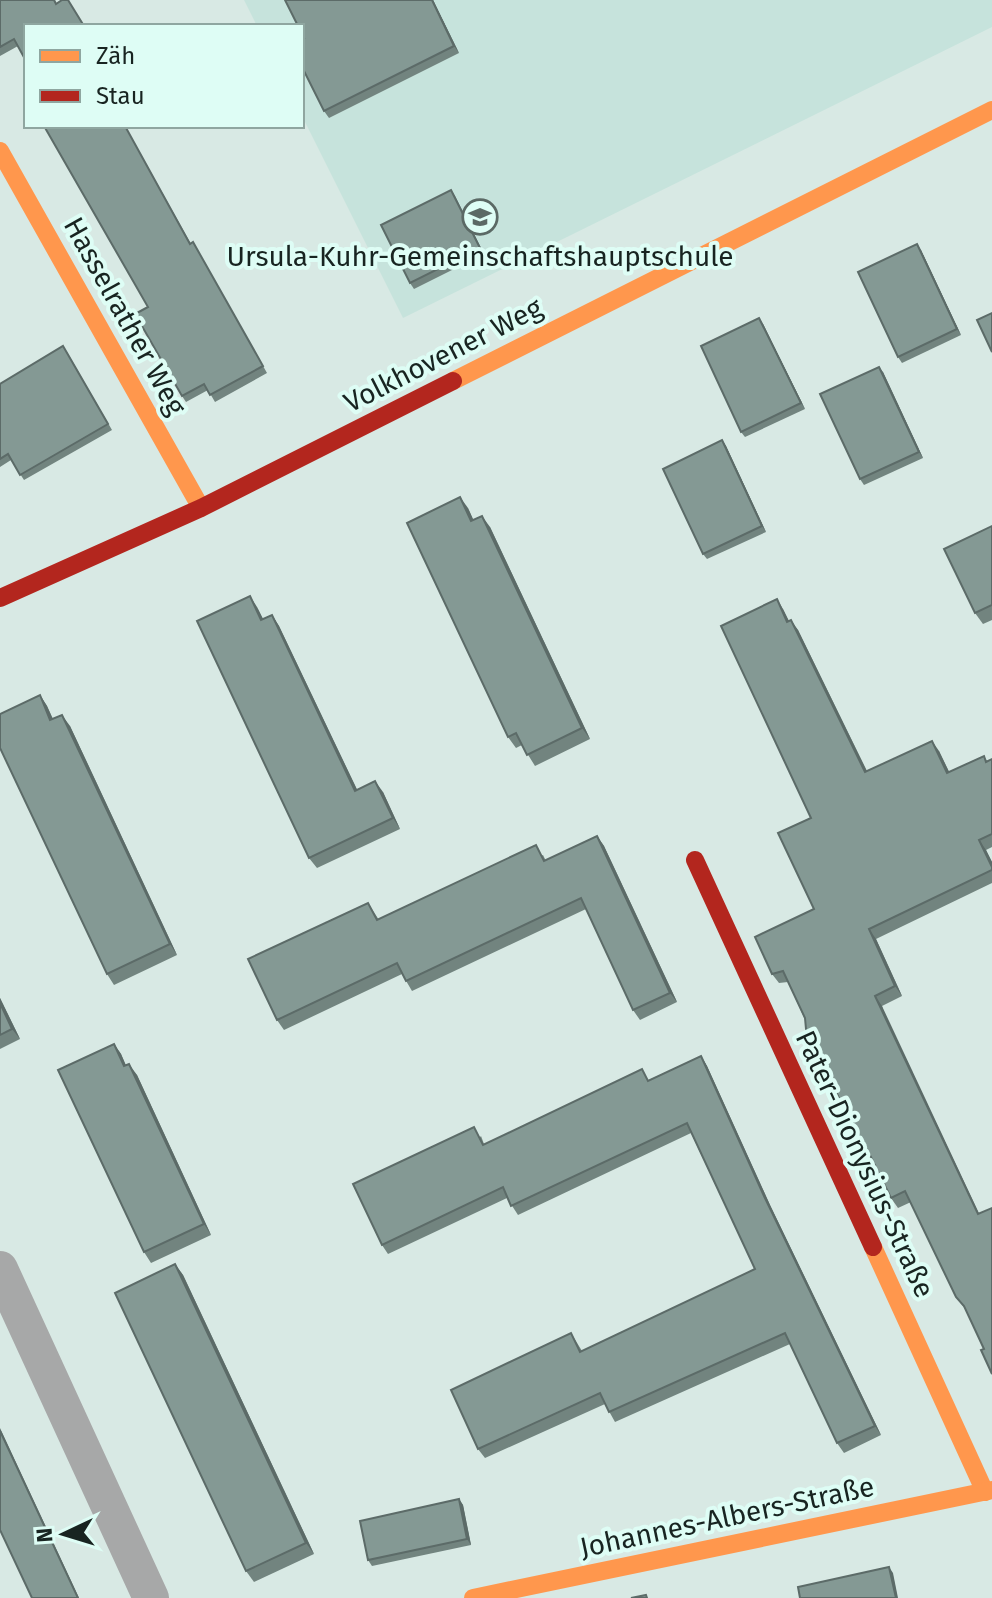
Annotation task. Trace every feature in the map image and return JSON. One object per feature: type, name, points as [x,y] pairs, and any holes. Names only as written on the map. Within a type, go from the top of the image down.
[{"type":"street","name":"Volkhovener Weg","points":[[0,598],[201,508],[992,110]]},
{"type":"street","name":"Hasselrather Weg","points":[[0,151],[201,508]]},
{"type":"street","name":"Pater-Dionysius-Straße","points":[[695,860],[988,1491]]},
{"type":"street","points":[[0,1269],[151,1598]]},
{"type":"street","name":"Johannes-Albers-Straße","points":[[473,1598],[988,1491]]},
{"type":"shaded area","name":"Ursula-Kuhr-Gemeinschaftshauptschule","points":[[244,0],[992,0],[992,27],[403,318],[304,120],[304,24],[256,24]]},
{"type":"building","points":[[0,0],[54,0],[56,4],[68,0],[83,24],[24,24],[24,57],[14,39],[0,47]]},
{"type":"building","points":[[285,0],[432,0],[454,46],[324,111],[304,71],[304,24],[297,24]]},
{"type":"building","points":[[45,128],[126,128],[190,244],[193,242],[263,366],[210,395],[204,384],[182,396],[135,314],[148,307]]},
{"type":"building","points":[[451,190],[480,248],[410,283],[381,225]]},
{"type":"building","points":[[917,244],[957,329],[898,357],[858,272]]},
{"type":"building","points":[[992,313],[992,352],[977,320]]},
{"type":"building","points":[[759,318],[801,403],[741,432],[701,346]]},
{"type":"building","points":[[63,346],[108,424],[20,475],[8,454],[0,459],[0,384]]},
{"type":"building","points":[[879,367],[919,452],[860,479],[820,394]]},
{"type":"building","points":[[722,440],[762,526],[703,554],[663,469]]},
{"type":"building","points":[[460,497],[471,521],[482,516],[582,728],[527,755],[516,733],[508,737],[407,523]]},
{"type":"building","points":[[992,526],[992,605],[975,613],[944,549]]},
{"type":"building","points":[[250,596],[261,620],[272,615],[355,791],[375,781],[393,818],[309,858],[197,621]]},
{"type":"building","points":[[777,599],[787,622],[791,620],[865,772],[932,741],[947,773],[984,756],[986,762],[992,759],[992,834],[979,840],[992,870],[869,929],[895,986],[875,996],[978,1214],[992,1208],[992,1374],[964,1306],[956,1297],[905,1191],[891,1198],[863,1141],[860,1142],[806,1029],[805,1018],[783,971],[772,974],[755,937],[814,909],[778,833],[811,818],[721,626]]},
{"type":"building","points":[[40,695],[50,720],[62,715],[170,944],[107,974],[0,748],[0,714]]},
{"type":"building","points":[[597,836],[670,993],[633,1010],[581,898],[406,981],[397,963],[277,1020],[248,959],[368,903],[377,920],[536,845],[544,861]]},
{"type":"building","points":[[0,1003],[12,1029],[0,1035]]},
{"type":"building","points":[[114,1044],[124,1066],[129,1064],[204,1224],[144,1252],[58,1070]]},
{"type":"building","points":[[701,1056],[764,1196],[875,1426],[837,1443],[785,1333],[609,1412],[600,1393],[478,1449],[451,1390],[571,1333],[580,1352],[755,1269],[687,1123],[511,1206],[503,1187],[382,1245],[353,1184],[474,1127],[483,1145],[642,1069],[648,1081]]},
{"type":"building","points":[[175,1264],[306,1543],[246,1571],[115,1293]]},
{"type":"building","points":[[0,1431],[78,1598],[32,1598],[0,1530]]},
{"type":"building","points":[[459,1499],[467,1539],[368,1560],[360,1521]]},
{"type":"building","points":[[889,1567],[896,1598],[800,1598],[798,1587]]},
{"type":"traffic: slow","points":[[453,381],[992,110]]},
{"type":"traffic: slow","points":[[0,151],[201,508]]},
{"type":"traffic: slow","points":[[873,1247],[985,1492]]},
{"type":"traffic: slow","points":[[473,1598],[992,1490]]},
{"type":"traffic: jam","points":[[0,598],[201,508],[453,381]]},
{"type":"traffic: jam","points":[[695,860],[873,1247]]},
{"type":"place","name":"Ursula-Kuhr-Gemeinschaftshauptschule","points":[[480,217]]}]
